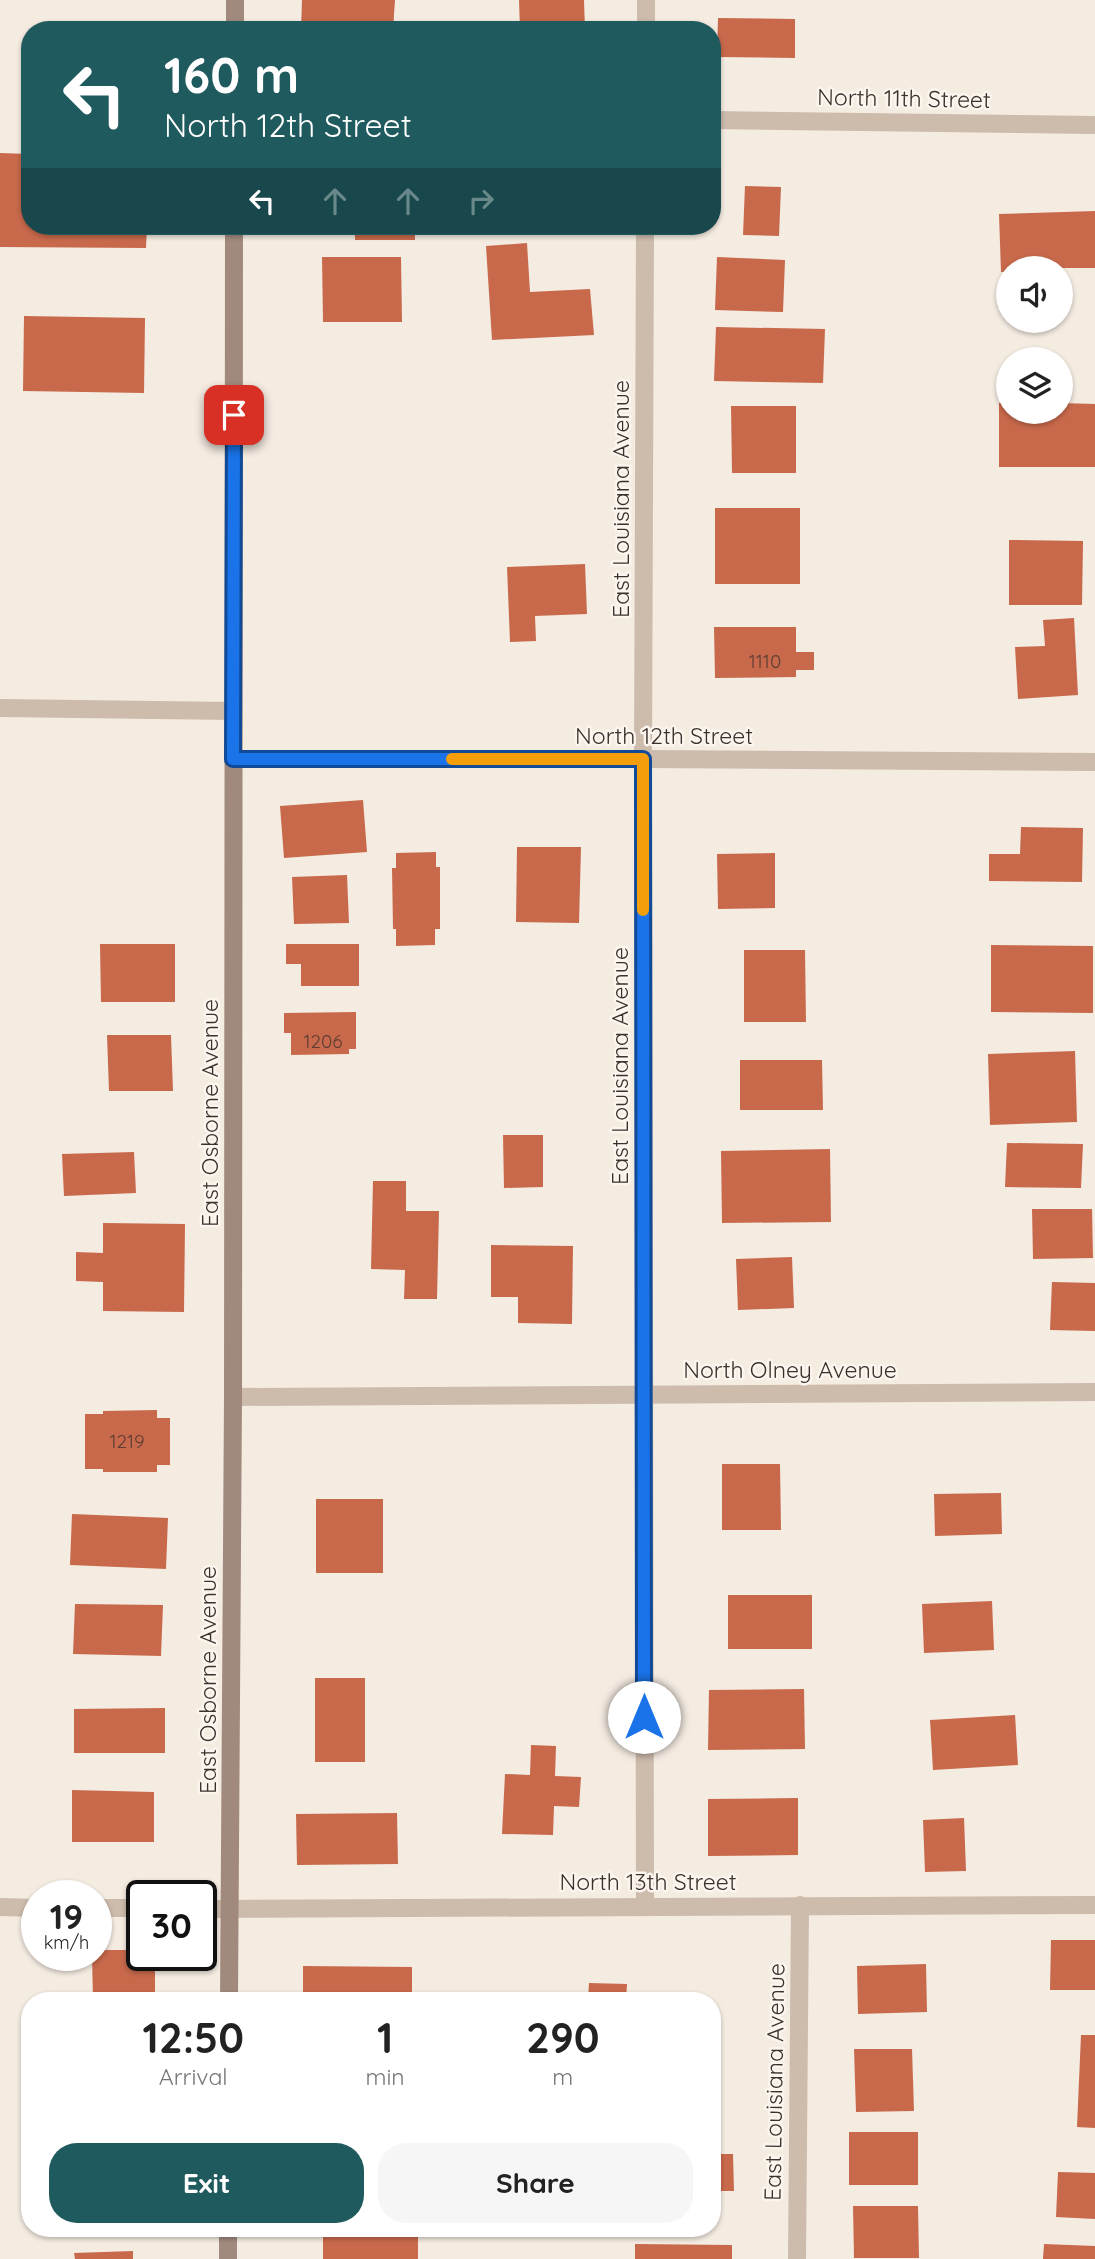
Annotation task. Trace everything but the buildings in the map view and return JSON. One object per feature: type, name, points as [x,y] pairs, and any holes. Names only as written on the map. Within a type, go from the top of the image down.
[{"type":"street","points":[[235,0],[235,21]]},
{"type":"street","points":[[646,0],[646,21]]},
{"type":"street","name":"North 11th Street","points":[[721,120],[1095,125]]},
{"type":"street","name":"East Osborne Avenue","points":[[229,1992],[233,1397],[234,235]]},
{"type":"street","name":"East Louisiana Avenue","points":[[645,235],[645,1906]]},
{"type":"street","points":[[0,708],[233,711]]},
{"type":"street","name":"North 12th Street","points":[[233,759],[1095,762]]},
{"type":"street","name":"North Olney Avenue","points":[[233,1397],[1095,1392]]},
{"type":"street","name":"East Louisiana Avenue","points":[[797,2259],[800,1905]]},
{"type":"street","name":"North 13th Street","points":[[217,1909],[1095,1905]]},
{"type":"street","points":[[0,1907],[21,1908]]},
{"type":"street","points":[[228,2237],[228,2259]]},
{"type":"slow traffic","points":[[452,759],[643,759],[643,910]]},
{"type":"route","points":[[234,415],[233,759],[643,759],[644,1717]]}]
